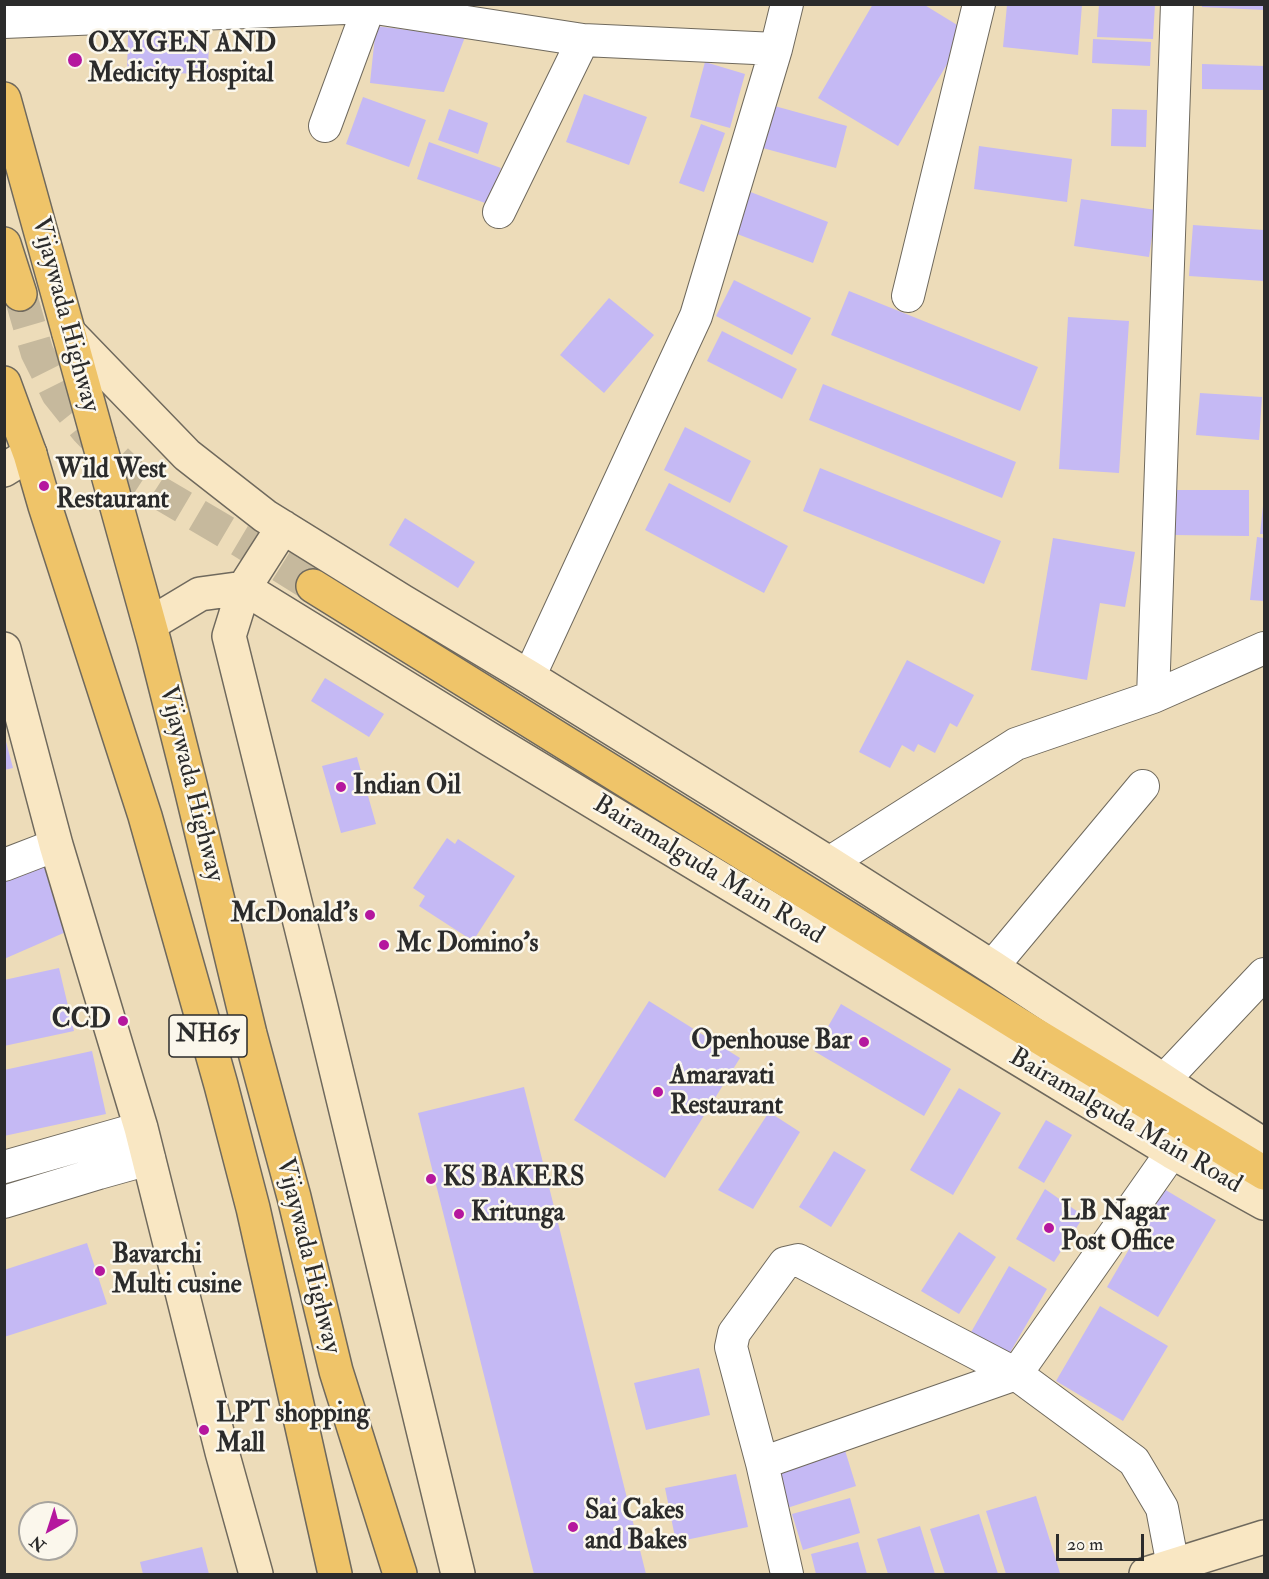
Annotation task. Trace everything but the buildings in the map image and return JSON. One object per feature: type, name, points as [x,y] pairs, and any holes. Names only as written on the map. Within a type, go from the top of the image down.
[{"type":"highway","name":"Vijaywada Highway","points":[[4,99],[150,624],[250,1034],[294,1197],[336,1371],[400,1575]]},
{"type":"highway","points":[[4,244],[20,294]]},
{"type":"highway","name":"NH65","points":[[4,382],[17,462]]},
{"type":"highway","name":"Vijaywada Highway","points":[[17,462],[45,506],[145,816],[254,1208],[335,1575]]},
{"type":"highway","points":[[313,586],[1029,1031],[1264,1173]]},
{"type":"main road","points":[[69,333],[187,455],[265,516],[829,863],[992,966],[1264,1145]]},
{"type":"main road","points":[[283,527],[244,588],[229,636],[458,1575]]},
{"type":"main road","points":[[150,624],[200,594],[244,588]]},
{"type":"main road","name":"Bairamalguda Main Road","points":[[244,588],[1172,1152],[1264,1203]]},
{"type":"main road","points":[[4,649],[56,846],[145,1143],[222,1452],[256,1575]]},
{"type":"main road","points":[[1160,1570],[1264,1537]]},
{"type":"street","points":[[529,677],[696,316],[776,50],[787,4]]},
{"type":"street","points":[[908,296],[979,4]]},
{"type":"street","points":[[1153,697],[1177,4]]},
{"type":"street","points":[[4,22],[369,6],[583,40],[776,50]]},
{"type":"street","points":[[325,126],[369,6]]},
{"type":"street","points":[[499,212],[583,40]]},
{"type":"street","points":[[829,863],[1016,744],[1153,697],[1264,648]]},
{"type":"street","points":[[992,966],[1143,786]]},
{"type":"street","points":[[4,865],[56,846]]},
{"type":"street","points":[[1164,1080],[1264,974]]},
{"type":"street","points":[[4,1167],[145,1143]]},
{"type":"street","points":[[4,1202],[99,1173],[145,1143]]},
{"type":"street","points":[[762,1463],[1016,1374],[1172,1152]]},
{"type":"street","points":[[787,1575],[762,1463],[731,1347],[734,1333],[786,1263],[798,1260],[1016,1374],[1134,1461],[1162,1509],[1160,1570]]},
{"type":"tunnel","points":[[20,294],[37,352],[58,394],[110,454],[132,475],[158,492],[313,586]]},
{"type":"place","name":"OXYGEN AND Medicity Hospital","points":[[75,60]]},
{"type":"place","name":"Wild West Restaurant","points":[[44,486]]},
{"type":"place","name":"Indian Oil","points":[[341,787]]},
{"type":"place","name":"McDonald's","points":[[370,915]]},
{"type":"place","name":"Mc Domino's","points":[[384,945]]},
{"type":"place","name":"CCD","points":[[123,1021]]},
{"type":"place","name":"Openhouse Bar","points":[[864,1042]]},
{"type":"place","name":"Amaravati Restaurant","points":[[658,1092]]},
{"type":"place","name":"KS BAKERS","points":[[431,1179]]},
{"type":"place","name":"Kritunga","points":[[459,1214]]},
{"type":"place","name":"LB Nagar Post Office","points":[[1049,1228]]},
{"type":"place","name":"Bavarchi Multi cusine","points":[[100,1271]]},
{"type":"place","name":"LPT shopping Mall","points":[[204,1430]]},
{"type":"place","name":"Sai Cakes and Bakes","points":[[573,1527]]}]
